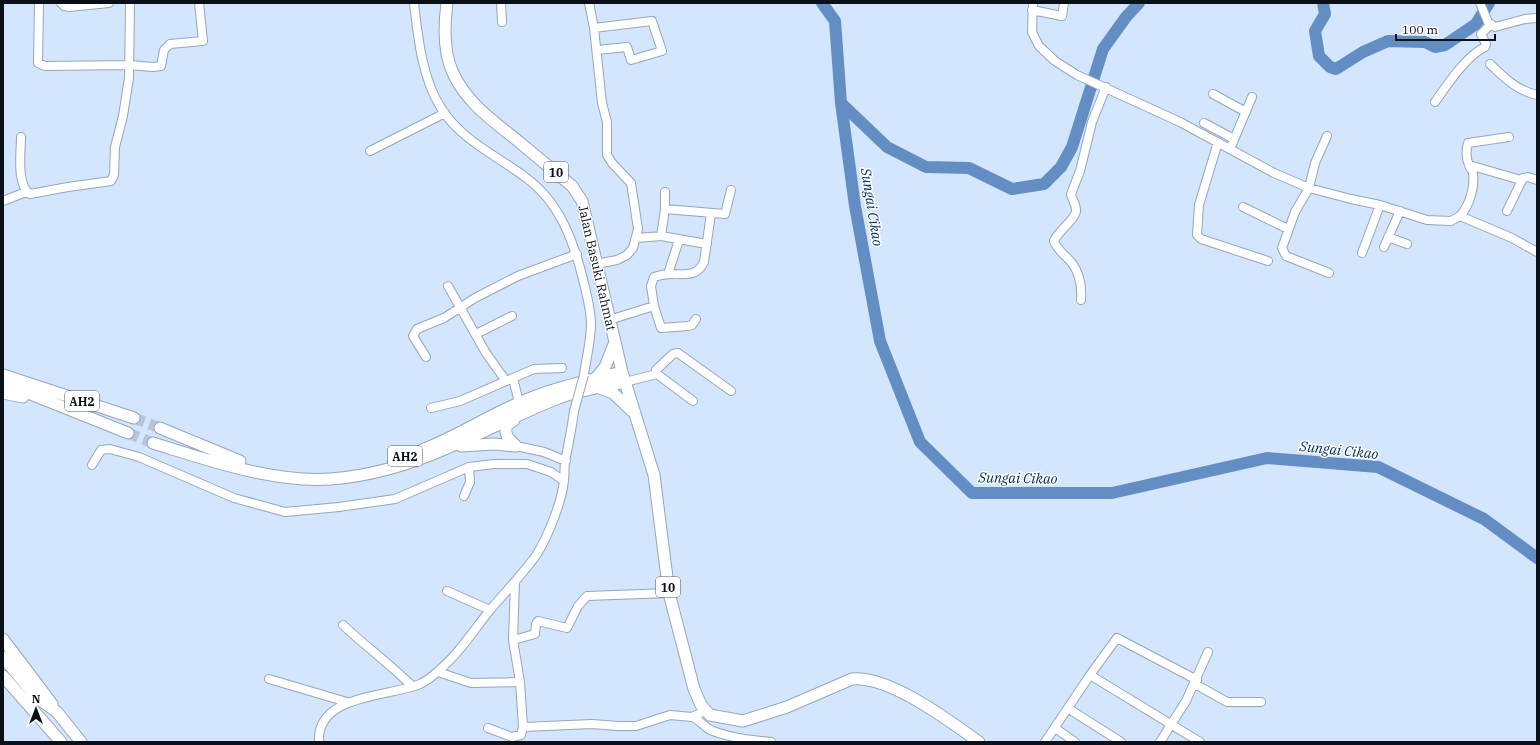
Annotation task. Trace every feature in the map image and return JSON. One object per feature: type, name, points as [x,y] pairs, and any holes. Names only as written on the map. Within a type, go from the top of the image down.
[{"type":"highway","name":"Jalan Basuki Rahmat","points":[[447,3],[445,15],[446,47],[452,72],[459,86],[483,112],[578,193],[587,217],[596,264],[624,377]]},
{"type":"highway","points":[[615,342],[605,367],[591,380],[613,393],[629,406],[635,414]]},
{"type":"highway","name":"AH2","points":[[3,370],[31,384]]},
{"type":"highway","name":"AH2","points":[[3,375],[134,418]]},
{"type":"highway","name":"AH2","points":[[160,428],[228,458],[261,467],[289,472],[330,474],[376,466],[440,443],[519,403],[560,387],[591,380],[624,377]]},
{"type":"highway","name":"10","points":[[624,377],[656,488],[669,593],[694,689],[705,711]]},
{"type":"highway","name":"AH2","points":[[520,416],[561,397],[591,380]]},
{"type":"highway","points":[[3,383],[128,433]]},
{"type":"highway","points":[[3,393],[59,406]]},
{"type":"highway","points":[[516,446],[508,437],[506,428],[507,425],[520,416]]},
{"type":"highway","points":[[153,443],[233,466],[284,477],[331,479],[379,472],[446,449],[520,416]]},
{"type":"highway","points":[[446,449],[473,444],[516,446]]},
{"type":"highway","points":[[3,639],[81,742]]},
{"type":"highway","points":[[3,657],[36,697],[57,712]]},
{"type":"highway","points":[[3,676],[61,742]]},
{"type":"highway","points":[[705,711],[718,717],[743,720],[770,714],[831,687],[852,679],[862,678],[875,681],[937,714],[979,742]]},
{"type":"street","points":[[39,3],[38,63],[45,66],[129,65],[159,67],[162,63],[164,50],[170,44],[202,43],[204,38],[199,3]]},
{"type":"street","points":[[61,3],[64,6],[69,7],[109,3]]},
{"type":"street","points":[[3,201],[26,192],[36,194],[68,187],[111,181],[114,175],[115,147],[126,100],[129,65],[130,3]]},
{"type":"street","points":[[318,742],[318,736],[325,718],[347,702],[412,686],[427,680],[438,672],[465,644],[490,610],[515,582],[537,553],[550,528],[564,481],[574,411],[591,380],[591,323],[588,300],[577,254],[564,220],[544,195],[525,177],[482,149],[463,133],[445,113],[435,96],[426,70],[414,3]]},
{"type":"street","points":[[501,3],[502,22]]},
{"type":"street","points":[[590,3],[597,50],[602,103],[606,122],[607,155],[612,163],[631,183],[638,228],[633,248],[627,255],[617,260],[596,264]]},
{"type":"street","points":[[1064,3],[1063,14],[1059,17],[1033,6],[1032,32],[1038,46],[1055,61],[1077,75],[1103,86],[1218,142],[1274,173],[1309,188],[1380,205],[1434,221],[1451,221],[1460,216],[1472,192],[1473,172],[1469,166],[1467,151],[1468,143],[1509,137]]},
{"type":"street","points":[[1480,3],[1490,24],[1498,27],[1525,19],[1537,18]]},
{"type":"street","points":[[594,28],[652,20],[662,51],[631,60],[627,47],[597,50]]},
{"type":"street","points":[[1435,102],[1449,82],[1469,60],[1485,47],[1486,44],[1481,34],[1490,24]]},
{"type":"street","points":[[1490,64],[1513,86],[1522,91],[1537,95]]},
{"type":"street","points":[[1081,300],[1082,287],[1078,275],[1073,264],[1054,244],[1054,240],[1076,215],[1076,210],[1071,197],[1072,191],[1080,171],[1092,122],[1103,86]]},
{"type":"street","points":[[1213,94],[1246,112]]},
{"type":"street","points":[[1230,149],[1252,97]]},
{"type":"street","points":[[370,151],[445,113]]},
{"type":"street","points":[[1204,123],[1234,139]]},
{"type":"street","points":[[1327,136],[1315,163],[1309,188],[1295,212],[1282,248],[1286,256],[1329,273]]},
{"type":"street","points":[[21,137],[19,166],[26,192]]},
{"type":"street","points":[[1218,142],[1199,205],[1197,235],[1201,239],[1268,261]]},
{"type":"street","points":[[1469,166],[1521,180]]},
{"type":"street","points":[[1507,211],[1521,180],[1525,176],[1537,180]]},
{"type":"street","points":[[665,209],[725,214],[731,190]]},
{"type":"street","points":[[661,236],[665,209],[665,192]]},
{"type":"street","points":[[1362,253],[1380,205]]},
{"type":"street","points":[[1243,207],[1288,229]]},
{"type":"street","points":[[1384,247],[1400,211]]},
{"type":"street","points":[[696,319],[692,325],[661,328],[654,306],[652,280],[654,277],[668,274],[690,274],[698,271],[704,262],[711,214]]},
{"type":"street","points":[[1460,216],[1512,238],[1537,252]]},
{"type":"street","points":[[636,238],[661,236],[707,244]]},
{"type":"street","points":[[1388,237],[1407,244]]},
{"type":"street","points":[[668,274],[679,240]]},
{"type":"street","points":[[426,356],[413,336],[414,331],[444,318],[518,276],[577,254]]},
{"type":"street","points":[[448,286],[486,352],[510,380],[519,403]]},
{"type":"street","points":[[609,320],[654,306]]},
{"type":"street","points":[[476,334],[512,316]]},
{"type":"street","points":[[657,374],[656,370],[674,354],[678,353],[731,391]]},
{"type":"street","points":[[431,408],[460,401],[534,369],[562,368]]},
{"type":"street","points":[[624,377],[657,374],[693,401]]},
{"type":"street","points":[[516,446],[544,452],[566,461]]},
{"type":"street","points":[[92,465],[101,450],[110,449],[139,457],[234,498],[285,512],[339,507],[395,499],[469,467],[494,464],[525,464],[550,472],[564,481]]},
{"type":"street","points":[[464,496],[470,482],[469,467]]},
{"type":"street","points":[[515,582],[513,640],[520,682],[522,735]]},
{"type":"street","points":[[447,590],[490,610]]},
{"type":"street","points":[[513,640],[535,634],[536,624],[538,621],[568,628],[578,606],[587,596],[669,593]]},
{"type":"street","points":[[343,625],[412,686]]},
{"type":"street","points":[[1045,742],[1069,709],[1090,674],[1117,638],[1196,682],[1227,702],[1261,702]]},
{"type":"street","points":[[1160,742],[1172,725],[1196,682],[1208,652]]},
{"type":"street","points":[[438,672],[471,683],[520,682]]},
{"type":"street","points":[[1090,674],[1200,742]]},
{"type":"street","points":[[269,679],[347,702]]},
{"type":"street","points":[[1069,709],[1121,742]]},
{"type":"street","points":[[692,717],[705,711]]},
{"type":"street","points":[[488,728],[512,737],[592,724],[636,726],[670,715],[692,717],[700,721],[706,728],[712,731],[744,740],[771,742]]},
{"type":"street","points":[[1055,728],[1075,742]]},
{"type":"waterway","name":"Sungai Cikao","points":[[822,3],[835,21],[841,103],[855,206],[880,341],[920,442],[972,493],[1112,493],[1267,458],[1378,467],[1484,519],[1537,558]]},
{"type":"waterway","points":[[841,103],[887,147],[926,167],[969,168],[1012,189],[1044,184],[1061,167],[1072,147],[1103,49],[1126,17],[1139,3]]},
{"type":"waterway","points":[[1323,3],[1325,14],[1315,31],[1319,56],[1330,67],[1336,69],[1363,52],[1388,41],[1425,42],[1435,47],[1445,45],[1476,24],[1489,3]]},
{"type":"tunnel","points":[[134,418],[160,428]]},
{"type":"tunnel","points":[[128,433],[153,443]]}]
